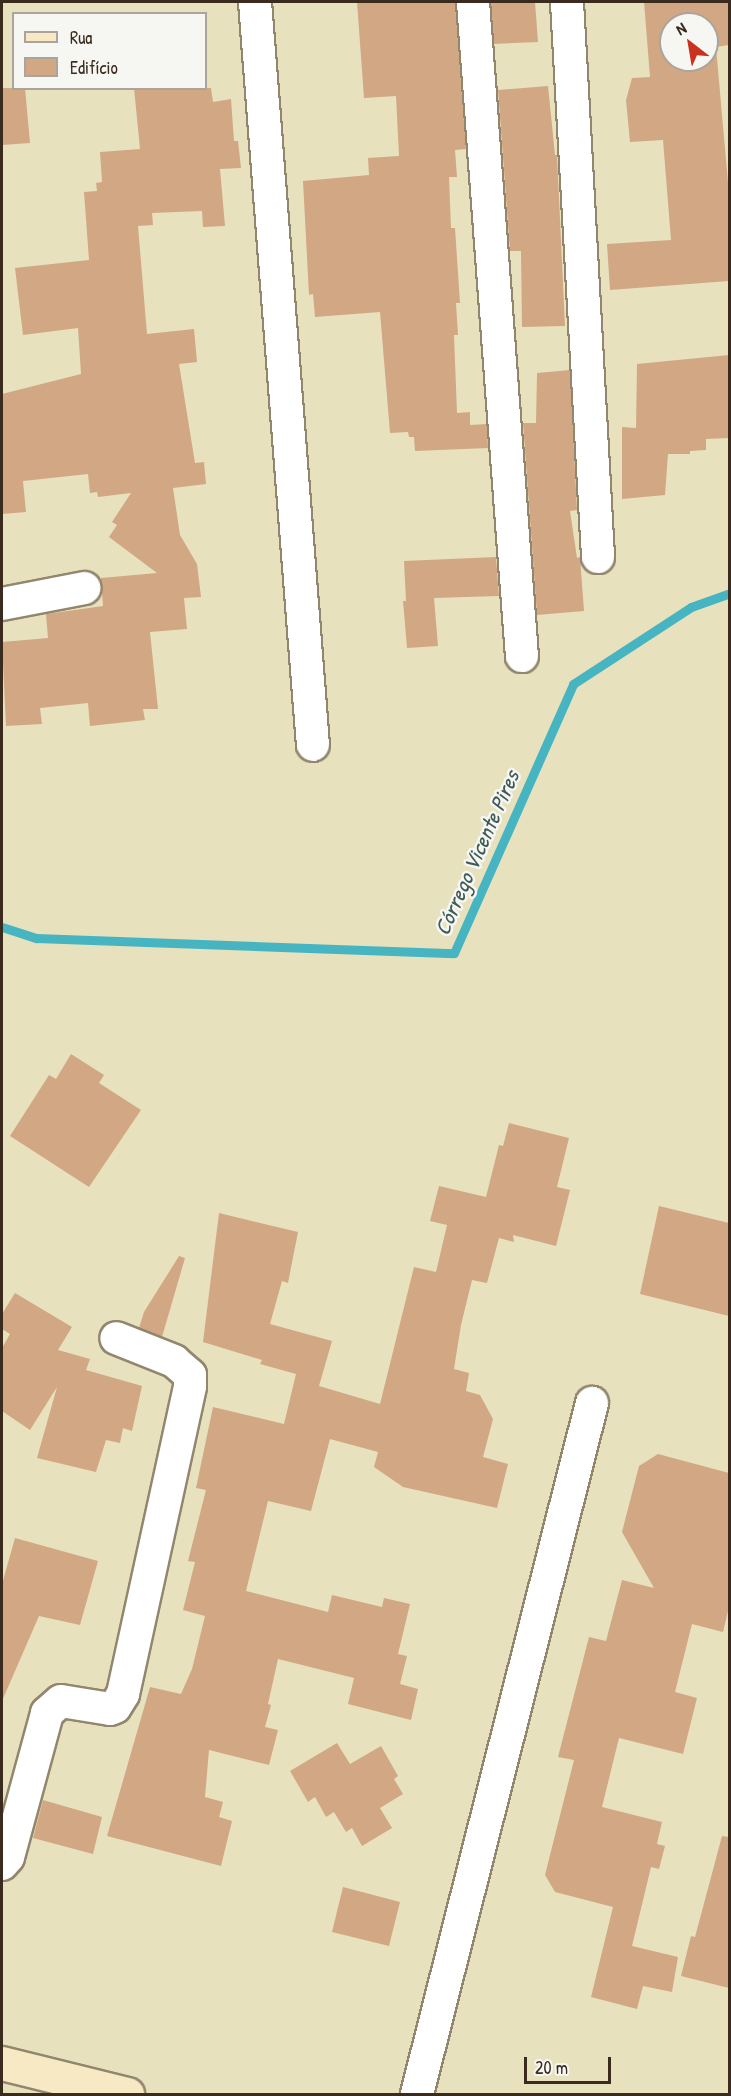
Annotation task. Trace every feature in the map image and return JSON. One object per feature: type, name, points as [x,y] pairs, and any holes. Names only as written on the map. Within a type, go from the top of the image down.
[{"type":"street","points":[[255,2],[313,745]]},
{"type":"street","points":[[473,2],[522,656]]},
{"type":"street","points":[[567,2],[598,557]]},
{"type":"street","points":[[2,604],[84,588]]},
{"type":"street","points":[[2,1864],[8,1857],[47,1713],[61,1701],[110,1709],[119,1702],[123,1694],[190,1386],[190,1375],[174,1361],[116,1338]]},
{"type":"street","points":[[417,2094],[592,1403]]},
{"type":"street","points":[[2,2063],[77,2089],[127,2094]]},
{"type":"building","points":[[357,2],[455,2],[466,149],[455,150],[457,177],[449,177],[451,228],[455,228],[460,303],[456,303],[458,335],[454,335],[457,413],[470,412],[470,425],[487,424],[488,448],[415,451],[414,437],[409,437],[408,432],[390,433],[380,312],[315,317],[313,294],[309,295],[303,181],[369,175],[368,158],[399,156],[396,96],[364,98]]},
{"type":"building","points":[[491,2],[535,2],[538,42],[494,44]]},
{"type":"building","points":[[644,2],[729,2],[729,45],[719,47],[719,12],[659,12],[659,72],[718,72],[729,194],[729,281],[610,290],[607,244],[671,240],[663,140],[630,142],[626,100],[632,78],[650,77]]},
{"type":"building","points":[[548,86],[555,155],[557,155],[565,326],[522,327],[521,251],[510,251],[498,90]]},
{"type":"building","points":[[2,88],[25,90],[30,143],[2,145]]},
{"type":"building","points":[[211,88],[213,102],[231,99],[234,141],[238,141],[241,168],[220,169],[225,226],[203,227],[202,211],[152,213],[153,225],[138,226],[147,334],[194,329],[197,362],[179,364],[195,463],[204,462],[206,484],[173,488],[180,535],[197,564],[201,597],[184,598],[187,629],[150,632],[158,709],[143,709],[145,720],[90,726],[88,703],[40,708],[42,724],[6,726],[2,642],[48,638],[46,614],[103,606],[101,578],[157,573],[109,537],[117,525],[112,522],[131,493],[98,497],[97,492],[90,493],[88,474],[23,481],[26,512],[2,514],[2,394],[81,374],[78,328],[23,335],[15,268],[89,260],[84,192],[97,191],[96,183],[102,182],[100,152],[140,149],[134,90],[207,90]]},
{"type":"building","points":[[729,355],[729,438],[706,439],[706,450],[690,451],[690,454],[668,454],[665,495],[622,499],[622,427],[636,428],[637,364]]},
{"type":"building","points":[[570,370],[577,510],[570,511],[577,558],[580,557],[584,611],[537,615],[523,423],[536,423],[537,373]]},
{"type":"building","points":[[496,557],[499,596],[434,598],[438,646],[407,648],[403,601],[406,601],[404,561]]},
{"type":"building","points":[[71,1054],[104,1075],[99,1083],[141,1110],[89,1187],[10,1136],[49,1075],[56,1079]]},
{"type":"building","points":[[509,1123],[569,1138],[557,1187],[570,1190],[556,1246],[513,1235],[514,1242],[499,1238],[487,1283],[472,1280],[461,1325],[454,1369],[469,1373],[466,1391],[480,1395],[493,1419],[483,1457],[508,1464],[497,1508],[403,1487],[374,1467],[378,1452],[330,1439],[311,1511],[268,1501],[246,1591],[328,1612],[332,1595],[382,1607],[384,1598],[410,1604],[398,1654],[407,1656],[400,1684],[418,1689],[411,1720],[348,1704],[354,1678],[278,1659],[265,1727],[278,1730],[269,1765],[209,1750],[205,1797],[223,1802],[219,1817],[232,1821],[221,1866],[107,1836],[150,1687],[181,1694],[192,1669],[205,1616],[183,1610],[195,1562],[188,1561],[206,1490],[196,1488],[213,1407],[284,1424],[296,1374],[260,1364],[262,1360],[203,1342],[219,1213],[298,1232],[288,1283],[282,1281],[270,1324],[332,1341],[319,1386],[380,1404],[414,1267],[436,1272],[447,1225],[430,1221],[439,1186],[486,1197],[499,1145],[503,1146]]},
{"type":"building","points":[[659,1206],[729,1223],[729,1316],[640,1294]]},
{"type":"building","points":[[179,1256],[185,1258],[162,1337],[139,1328],[144,1312]]},
{"type":"building","points":[[15,1293],[72,1327],[58,1350],[90,1359],[86,1370],[142,1386],[132,1431],[123,1428],[120,1443],[106,1440],[96,1472],[37,1458],[57,1387],[30,1430],[2,1411],[2,1348],[10,1334],[2,1329],[2,1314]]},
{"type":"building","points":[[658,1454],[729,1473],[729,1607],[723,1632],[692,1624],[675,1692],[697,1698],[683,1754],[619,1738],[602,1807],[662,1822],[657,1844],[665,1846],[659,1869],[651,1867],[632,1946],[678,1957],[672,1992],[643,1986],[637,2009],[591,1997],[613,1907],[555,1892],[545,1875],[574,1760],[558,1757],[589,1637],[606,1641],[622,1580],[654,1588],[622,1532],[639,1466]]},
{"type":"building","points":[[15,1538],[98,1561],[80,1625],[39,1616],[2,1701],[2,1584]]},
{"type":"building","points":[[337,1743],[350,1764],[381,1746],[398,1776],[394,1779],[403,1794],[380,1808],[392,1828],[362,1846],[352,1828],[346,1832],[334,1812],[326,1817],[315,1797],[308,1802],[290,1771]]},
{"type":"building","points":[[43,1800],[102,1817],[93,1854],[33,1838]]},
{"type":"building","points":[[722,1836],[729,1837],[729,1988],[681,1976],[691,1936],[695,1937]]},
{"type":"building","points":[[343,1887],[400,1902],[389,1946],[332,1932]]},
{"type":"waterway","name":"Córrego Vicente Pires","points":[[2,927],[36,938],[454,953],[573,684],[691,607],[730,593]]}]
